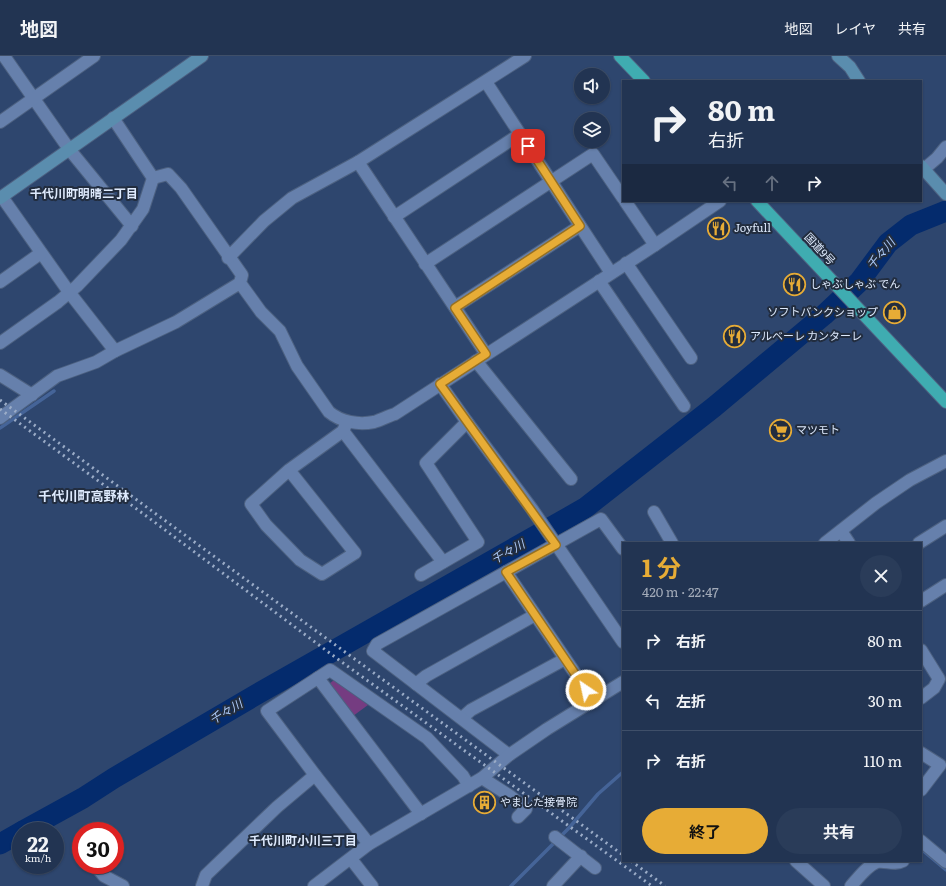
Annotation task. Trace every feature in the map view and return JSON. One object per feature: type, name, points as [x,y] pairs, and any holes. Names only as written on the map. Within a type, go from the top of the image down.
[{"type":"highway","points":[[620,56],[643,80]]},
{"type":"highway","name":"国道9号","points":[[758,202],[946,402]]},
{"type":"street","points":[[4,56],[69,149],[132,226]]},
{"type":"street","points":[[0,122],[94,56]]},
{"type":"street","points":[[115,351],[69,292],[1,198],[202,56]]},
{"type":"street","points":[[228,258],[264,221],[292,198],[358,162],[525,56]]},
{"type":"street","points":[[838,56],[850,67],[858,80]]},
{"type":"street","points":[[486,82],[611,273]]},
{"type":"street","points":[[113,118],[153,178]]},
{"type":"street","points":[[394,217],[520,134]]},
{"type":"street","points":[[945,193],[922,168],[937,158],[946,147]]},
{"type":"street","points":[[425,264],[593,154],[622,197]]},
{"type":"street","points":[[358,162],[455,308],[481,358],[571,479]]},
{"type":"street","points":[[0,418],[57,376],[96,362],[115,351],[176,322],[240,283],[242,276],[228,258],[181,188],[168,174],[153,178]]},
{"type":"street","points":[[0,343],[58,302],[121,240],[143,209],[153,178]]},
{"type":"street","points":[[626,202],[655,245]]},
{"type":"street","points":[[289,470],[355,553],[322,574],[300,560],[266,525],[251,504],[289,470],[345,427],[374,422],[395,414],[719,202]]},
{"type":"street","points":[[455,308],[580,226]]},
{"type":"street","points":[[0,282],[41,253]]},
{"type":"street","points":[[626,263],[691,358]]},
{"type":"street","points":[[599,281],[684,406]]},
{"type":"street","points":[[240,283],[261,312],[280,331],[297,366],[329,412],[345,427],[443,562]]},
{"type":"street","points":[[0,375],[32,395]]},
{"type":"street","points":[[440,384],[532,509],[622,641]]},
{"type":"street","points":[[421,575],[478,542],[426,463],[467,422]]},
{"type":"street","points":[[826,542],[876,503],[910,480],[946,461]]},
{"type":"street","points":[[654,512],[671,542]]},
{"type":"street","points":[[509,755],[373,651],[377,644],[506,572],[554,542],[601,519],[622,548]]},
{"type":"street","points":[[921,542],[946,526]]},
{"type":"street","points":[[841,531],[848,542]]},
{"type":"street","points":[[506,572],[594,701]]},
{"type":"street","points":[[922,600],[946,585]]},
{"type":"street","points":[[416,684],[426,676],[535,615]]},
{"type":"street","points":[[922,652],[939,679],[934,688],[922,697]]},
{"type":"street","points":[[462,718],[471,710],[565,659]]},
{"type":"street","points":[[369,844],[315,776],[267,711],[330,670],[427,738],[463,776],[469,786]]},
{"type":"street","points":[[318,678],[421,814]]},
{"type":"street","points":[[314,886],[369,844],[482,778],[509,755],[547,729],[622,683]]},
{"type":"street","points":[[922,754],[940,765],[922,789]]},
{"type":"street","points":[[202,886],[206,875],[277,807],[315,776]]},
{"type":"street","points":[[482,778],[510,796],[526,809],[518,817]]},
{"type":"street","points":[[557,839],[595,868]]},
{"type":"street","points":[[922,843],[946,861]]},
{"type":"street","points":[[553,886],[581,856]]},
{"type":"street","points":[[351,859],[372,886]]},
{"type":"street","points":[[797,862],[824,886]]},
{"type":"street","points":[[851,886],[868,868],[878,862],[891,864],[902,862]]},
{"type":"street","points":[[102,874],[123,886]]},
{"type":"shaded area","points":[[334,680],[368,705],[353,716],[329,684]]},
{"type":"waterway","name":"千々川","points":[[39,822],[83,798],[114,778],[259,693],[585,508],[714,407],[824,315],[859,282],[888,243],[911,225],[946,211]]},
{"type":"waterway","points":[[0,428],[54,391]]},
{"type":"waterway","points":[[511,886],[569,828],[598,794],[622,773]]},
{"type":"waterway","name":"千々川","points":[[0,844],[12,837]]},
{"type":"waterway","points":[[922,850],[946,870]]},
{"type":"railway","points":[[0,400],[622,854]]},
{"type":"railway","points":[[0,409],[339,660],[652,886]]},
{"type":"railway","points":[[632,862],[665,886]]},
{"type":"place","name":"Joyfull","points":[[718,228]]},
{"type":"place","name":"しゃぶしゃぶ でん","points":[[794,284]]},
{"type":"place","name":"ソフトバンクショップ","points":[[894,312]]},
{"type":"place","name":"アルベーレ カンターレ","points":[[735,336]]},
{"type":"place","name":"マツモト","points":[[781,430]]},
{"type":"place","name":"やました接骨院","points":[[485,802]]},
{"type":"district","name":"千代川町明晴二丁目","points":[[84,194]]},
{"type":"district","name":"千代川町高野林","points":[[84,496]]},
{"type":"district","name":"千代川町小川三丁目","points":[[303,841]]},
{"type":"route","points":[[528,146],[580,226],[455,308],[486,354],[440,384],[532,509],[556,545],[506,572],[586,690]]}]
